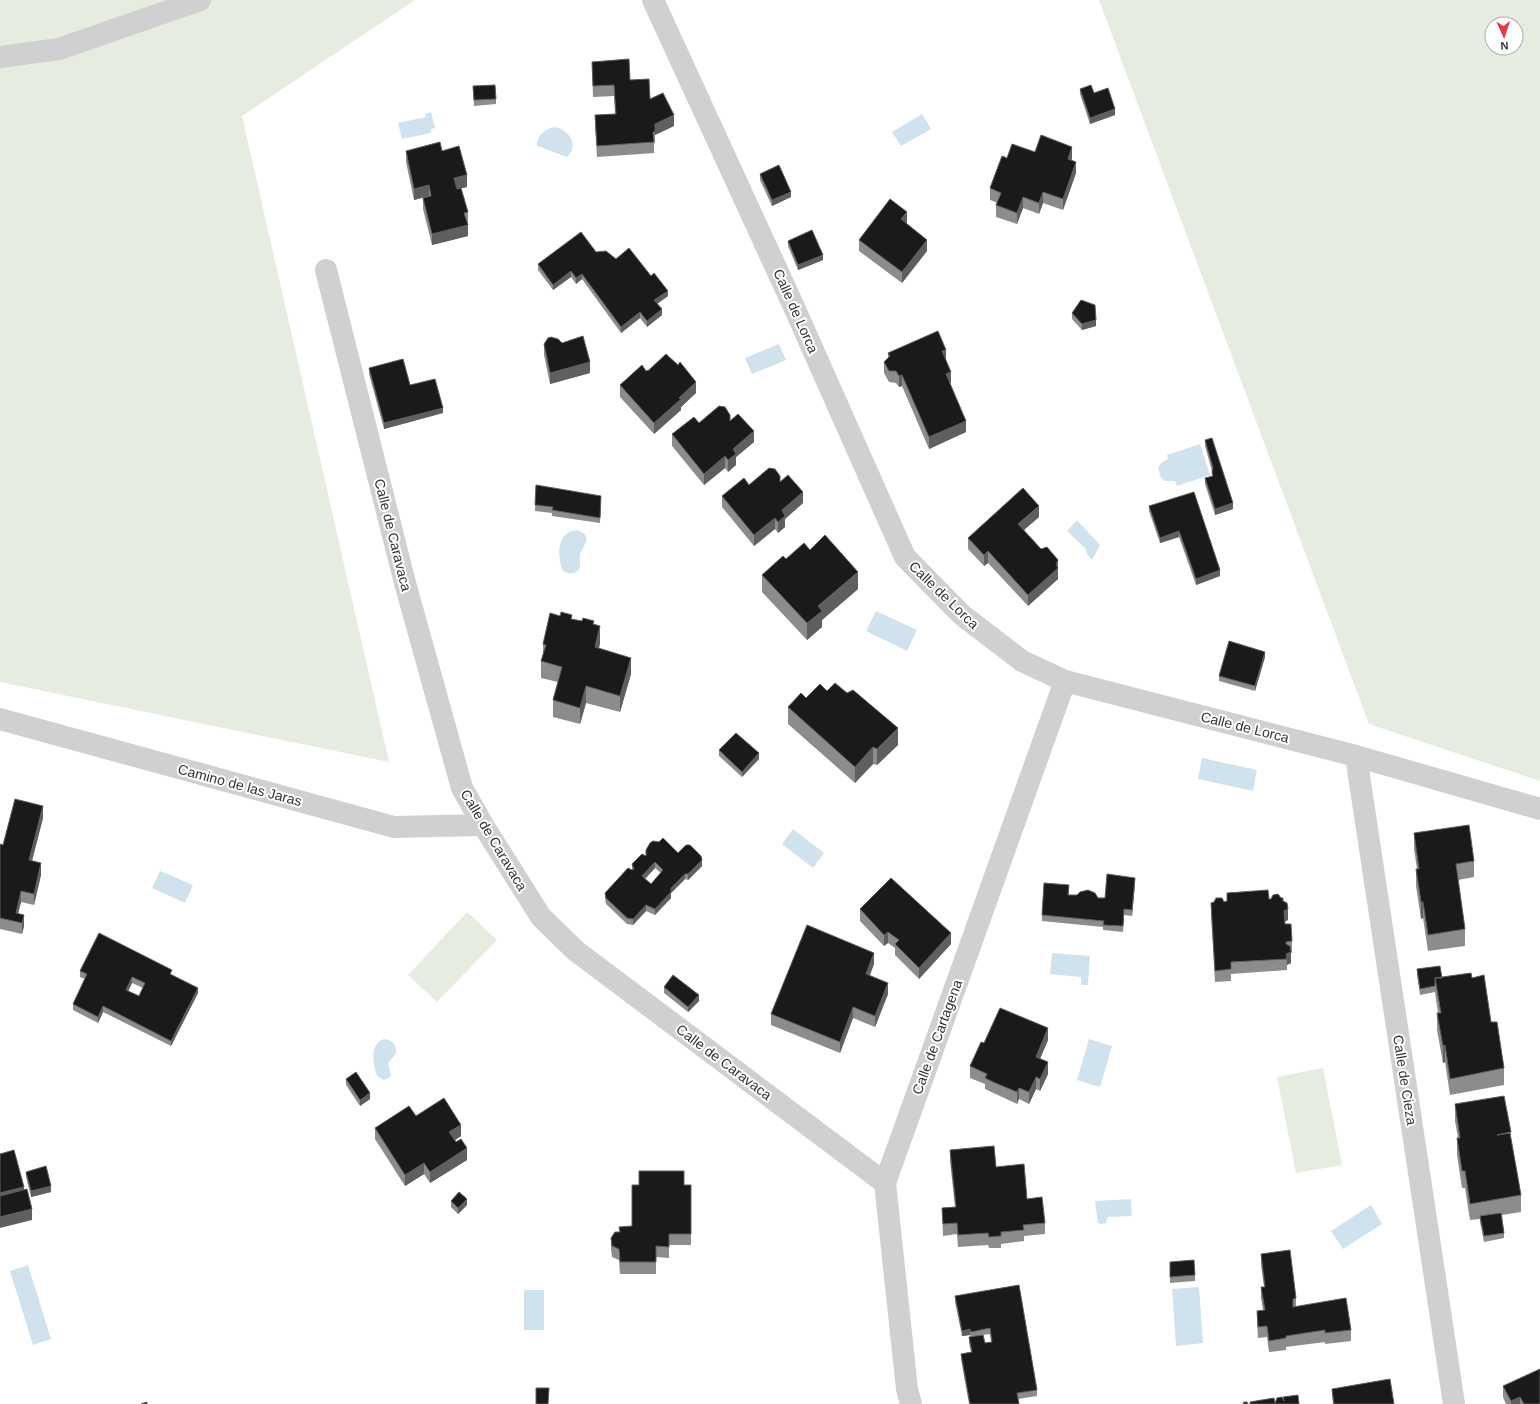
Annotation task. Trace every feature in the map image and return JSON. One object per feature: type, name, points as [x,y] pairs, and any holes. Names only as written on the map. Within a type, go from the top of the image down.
[{"type":"street","points":[[0,57],[59,49],[200,0]]},
{"type":"street","name":"Calle de Lorca","points":[[652,0],[794,307],[905,557],[962,615],[1022,661],[1065,681],[1356,756],[1540,809]]},
{"type":"street","name":"Calle de Caravaca","points":[[326,270],[405,583],[462,788],[483,825],[541,917],[576,951],[885,1183]]},
{"type":"street","name":"Calle de Cartagena","points":[[911,1404],[907,1389],[885,1183],[1065,681]]},
{"type":"street","name":"Camino de las Jaras","points":[[0,719],[394,827],[483,825]]},
{"type":"street","name":"Calle de Cieza","points":[[1356,756],[1454,1404]]},
{"type":"shaded area","points":[[0,0],[415,0],[242,116],[389,762],[0,682]]},
{"type":"shaded area","points":[[1099,0],[1540,0],[1540,781],[1369,724]]},
{"type":"shaded area","points":[[467,912],[497,940],[437,1002],[408,975]]},
{"type":"shaded area","points":[[1323,1068],[1342,1165],[1296,1173],[1277,1077]]},
{"type":"water","points":[[431,112],[435,128],[431,129],[431,133],[402,139],[398,123],[426,117],[425,114]]},
{"type":"water","points":[[922,114],[931,129],[901,146],[892,132]]},
{"type":"water","points":[[555,127],[565,131],[573,143],[573,148],[567,157],[537,146],[538,139],[542,133]]},
{"type":"water","points":[[779,344],[786,360],[752,374],[745,358]]},
{"type":"water","points":[[1200,444],[1210,475],[1177,486],[1175,481],[1165,481],[1161,478],[1158,468],[1161,463],[1168,459],[1167,455]]},
{"type":"water","points":[[1077,520],[1100,545],[1092,560],[1087,554],[1086,549],[1067,531]]},
{"type":"water","points":[[576,530],[585,535],[586,541],[580,555],[579,570],[575,573],[567,573],[563,571],[561,565],[559,553],[560,546],[565,536],[569,532]]},
{"type":"water","points":[[876,611],[917,630],[907,651],[866,631]]},
{"type":"water","points":[[1202,758],[1257,770],[1253,791],[1198,779]]},
{"type":"water","points":[[793,829],[824,853],[813,868],[782,844]]},
{"type":"water","points":[[160,871],[193,885],[185,903],[152,888]]},
{"type":"water","points":[[1052,953],[1090,956],[1088,985],[1081,985],[1081,977],[1050,974]]},
{"type":"water","points":[[384,1039],[390,1040],[394,1044],[396,1052],[388,1063],[391,1075],[389,1078],[383,1080],[377,1076],[373,1055],[376,1045]]},
{"type":"water","points":[[1089,1039],[1112,1046],[1100,1087],[1077,1080]]},
{"type":"water","points":[[1131,1199],[1132,1216],[1108,1217],[1106,1223],[1098,1223],[1095,1201]]},
{"type":"water","points":[[1371,1205],[1382,1224],[1343,1249],[1331,1231]]},
{"type":"water","points":[[28,1265],[51,1339],[33,1345],[10,1271]]},
{"type":"water","points":[[1199,1287],[1203,1343],[1176,1346],[1172,1289]]},
{"type":"water","points":[[524,1290],[544,1290],[544,1330],[524,1330]]},
{"type":"building","points":[[629,59],[630,80],[649,79],[650,99],[663,93],[674,115],[655,124],[655,132],[653,132],[654,142],[597,146],[595,115],[616,114],[614,85],[593,86],[592,62]]},
{"type":"building","points":[[495,85],[496,99],[474,100],[473,86]]},
{"type":"building","points":[[1091,85],[1094,93],[1108,88],[1115,109],[1090,118],[1080,89]]},
{"type":"building","points":[[1041,135],[1072,147],[1068,159],[1076,162],[1063,199],[1043,192],[1039,203],[1023,197],[1017,213],[996,205],[1001,193],[990,188],[1002,156],[1007,158],[1012,144],[1035,152]]},
{"type":"building","points":[[440,142],[442,151],[459,146],[467,175],[454,178],[457,189],[461,188],[468,212],[464,213],[468,225],[432,234],[423,198],[431,196],[429,185],[414,189],[406,151]]},
{"type":"building","points":[[779,165],[791,192],[772,200],[760,174]]},
{"type":"building","points":[[890,199],[907,212],[901,219],[927,240],[902,272],[859,240]]},
{"type":"building","points":[[812,230],[823,255],[798,265],[788,241]]},
{"type":"building","points":[[581,232],[596,252],[606,251],[616,259],[629,248],[651,276],[654,273],[668,291],[654,300],[662,309],[647,321],[640,312],[621,327],[582,274],[576,278],[571,271],[553,285],[538,264]]},
{"type":"building","points":[[1081,300],[1095,305],[1096,320],[1082,324],[1072,313]]},
{"type":"building","points":[[938,331],[946,350],[942,351],[951,372],[946,374],[966,421],[929,437],[902,375],[899,376],[896,371],[889,371],[884,362],[890,356],[888,353]]},
{"type":"building","points":[[583,336],[590,362],[550,373],[544,344],[548,338],[551,337],[558,339],[562,343]]},
{"type":"building","points":[[666,354],[678,365],[680,362],[696,382],[679,398],[681,399],[654,423],[620,385],[642,365],[646,371],[649,370]]},
{"type":"building","points":[[403,359],[410,385],[435,379],[443,408],[384,423],[369,368]]},
{"type":"building","points":[[719,406],[725,407],[730,415],[730,421],[738,414],[754,431],[733,449],[736,454],[728,460],[725,456],[704,474],[672,434],[694,417],[699,423]]},
{"type":"building","points":[[1212,438],[1233,503],[1215,509],[1205,478],[1213,476],[1213,468],[1205,440]]},
{"type":"building","points":[[769,468],[775,469],[780,476],[780,482],[788,475],[803,492],[782,510],[785,516],[778,522],[775,518],[754,535],[722,496],[744,478],[749,485]]},
{"type":"building","points":[[536,485],[601,496],[600,518],[552,510],[553,507],[535,505]]},
{"type":"building","points":[[1023,488],[1039,506],[1018,524],[1041,549],[1047,547],[1058,560],[1056,565],[1058,568],[1028,595],[988,551],[984,555],[968,538]]},
{"type":"building","points":[[1194,492],[1220,570],[1196,579],[1179,531],[1160,538],[1149,506]]},
{"type":"building","points":[[825,535],[858,572],[818,606],[822,611],[807,623],[762,575],[783,556],[786,559],[804,543],[810,550]]},
{"type":"building","points":[[561,612],[572,615],[571,619],[582,621],[583,618],[594,621],[593,624],[600,626],[595,647],[631,658],[620,696],[586,686],[580,708],[553,700],[562,667],[541,661],[546,645],[543,644],[550,613],[560,616]]},
{"type":"building","points":[[1229,641],[1265,652],[1255,686],[1219,676]]},
{"type":"building","points":[[835,683],[847,693],[853,690],[898,728],[877,749],[873,747],[855,767],[788,707],[801,693],[806,698],[820,684],[827,691]]},
{"type":"building","points":[[736,733],[759,753],[742,772],[719,750]]},
{"type":"building","points":[[15,799],[43,806],[29,860],[41,863],[34,894],[21,891],[16,913],[24,915],[22,923],[0,918],[0,844],[3,845]]},
{"type":"building","points":[[1469,825],[1474,861],[1456,864],[1465,929],[1428,935],[1416,869],[1419,869],[1414,833]]},
{"type":"building","points":[[663,838],[678,853],[686,845],[690,845],[701,856],[702,860],[671,888],[671,892],[655,909],[646,905],[633,919],[627,918],[606,898],[605,893],[628,868],[632,870],[634,869],[632,864],[642,854],[646,856],[646,850],[650,843],[653,841],[659,842]],"holes":[[[655,862],[663,870],[651,884],[642,876]]]},
{"type":"building","points":[[1107,874],[1135,878],[1132,910],[1124,909],[1123,926],[1103,925],[1104,921],[1042,915],[1044,883],[1069,885],[1068,895],[1077,895],[1080,892],[1088,890],[1095,893],[1098,898],[1105,898]]},
{"type":"building","points":[[891,878],[951,933],[919,968],[895,944],[899,940],[888,932],[884,935],[860,909]]},
{"type":"building","points":[[1268,890],[1269,899],[1271,899],[1273,895],[1278,894],[1281,898],[1283,898],[1283,901],[1287,903],[1288,909],[1284,911],[1285,924],[1291,924],[1292,941],[1286,942],[1286,944],[1290,946],[1291,952],[1286,954],[1287,959],[1231,962],[1231,969],[1215,971],[1211,903],[1214,902],[1216,898],[1222,898],[1224,902],[1227,901],[1227,893]]},
{"type":"building","points":[[807,925],[874,953],[866,974],[888,983],[875,1016],[853,1007],[840,1042],[771,1014]]},
{"type":"building","points":[[99,933],[172,970],[170,974],[198,988],[171,1041],[103,1006],[98,1017],[73,1004],[87,974],[80,971]],"holes":[[[132,977],[145,983],[139,996],[126,990]]]},
{"type":"building","points":[[1440,966],[1442,978],[1435,978],[1435,986],[1420,989],[1417,969]]},
{"type":"building","points":[[1471,973],[1472,978],[1484,975],[1491,1022],[1497,1022],[1504,1068],[1450,1079],[1445,1045],[1443,1046],[1437,1013],[1441,1013],[1435,978]]},
{"type":"building","points":[[673,975],[699,995],[688,1007],[664,987]]},
{"type":"building","points":[[1000,1008],[1048,1028],[1036,1057],[1048,1062],[1040,1079],[1036,1077],[1029,1092],[1019,1088],[1017,1092],[993,1082],[985,1078],[987,1074],[970,1066],[981,1042],[984,1043]]},
{"type":"building","points":[[356,1072],[370,1093],[360,1100],[346,1079]]},
{"type":"building","points":[[1504,1096],[1511,1132],[1497,1135],[1510,1133],[1521,1195],[1470,1204],[1465,1171],[1462,1171],[1457,1138],[1460,1138],[1455,1104]]},
{"type":"building","points":[[444,1098],[461,1125],[449,1132],[456,1142],[461,1139],[467,1148],[430,1172],[424,1163],[405,1175],[375,1128],[409,1106],[416,1116]]},
{"type":"building","points":[[994,1146],[996,1167],[1024,1164],[1027,1199],[1042,1197],[1045,1223],[1023,1225],[1024,1230],[1001,1232],[1001,1236],[989,1237],[988,1233],[958,1235],[957,1223],[943,1224],[942,1208],[956,1207],[950,1150]]},
{"type":"building","points":[[14,1150],[24,1187],[0,1193],[0,1154]]},
{"type":"building","points":[[46,1166],[51,1186],[31,1191],[26,1172]]},
{"type":"building","points":[[639,1171],[684,1171],[684,1185],[691,1185],[691,1234],[669,1234],[669,1247],[656,1246],[656,1262],[620,1262],[619,1249],[612,1246],[611,1238],[615,1232],[620,1232],[619,1227],[632,1226],[632,1185],[639,1185]]},
{"type":"building","points":[[27,1189],[32,1209],[0,1217],[0,1196]]},
{"type":"building","points":[[459,1192],[467,1199],[458,1208],[451,1201]]},
{"type":"building","points":[[1501,1213],[1504,1233],[1484,1236],[1480,1216]]},
{"type":"building","points":[[1290,1250],[1296,1298],[1293,1299],[1293,1307],[1346,1298],[1351,1330],[1325,1333],[1325,1330],[1286,1336],[1286,1338],[1269,1341],[1267,1326],[1258,1327],[1257,1311],[1265,1310],[1261,1287],[1265,1287],[1261,1254]]},
{"type":"building","points":[[1194,1260],[1195,1275],[1170,1277],[1170,1262]]},
{"type":"building","points":[[1019,1285],[1037,1390],[1017,1393],[1019,1404],[970,1404],[961,1354],[972,1352],[969,1337],[983,1335],[985,1343],[992,1342],[990,1328],[971,1332],[970,1329],[962,1331],[955,1296]]},
{"type":"building","points":[[1540,1369],[1540,1404],[1524,1404],[1520,1397],[1511,1401],[1503,1386]]},
{"type":"building","points":[[1390,1379],[1394,1404],[1334,1404],[1332,1389]]},
{"type":"building","points":[[536,1388],[549,1388],[548,1404],[536,1404]]},
{"type":"building","points":[[1298,1395],[1299,1404],[1250,1404],[1250,1402],[1274,1398],[1275,1403],[1277,1398],[1282,1397],[1284,1401],[1283,1397]]}]
